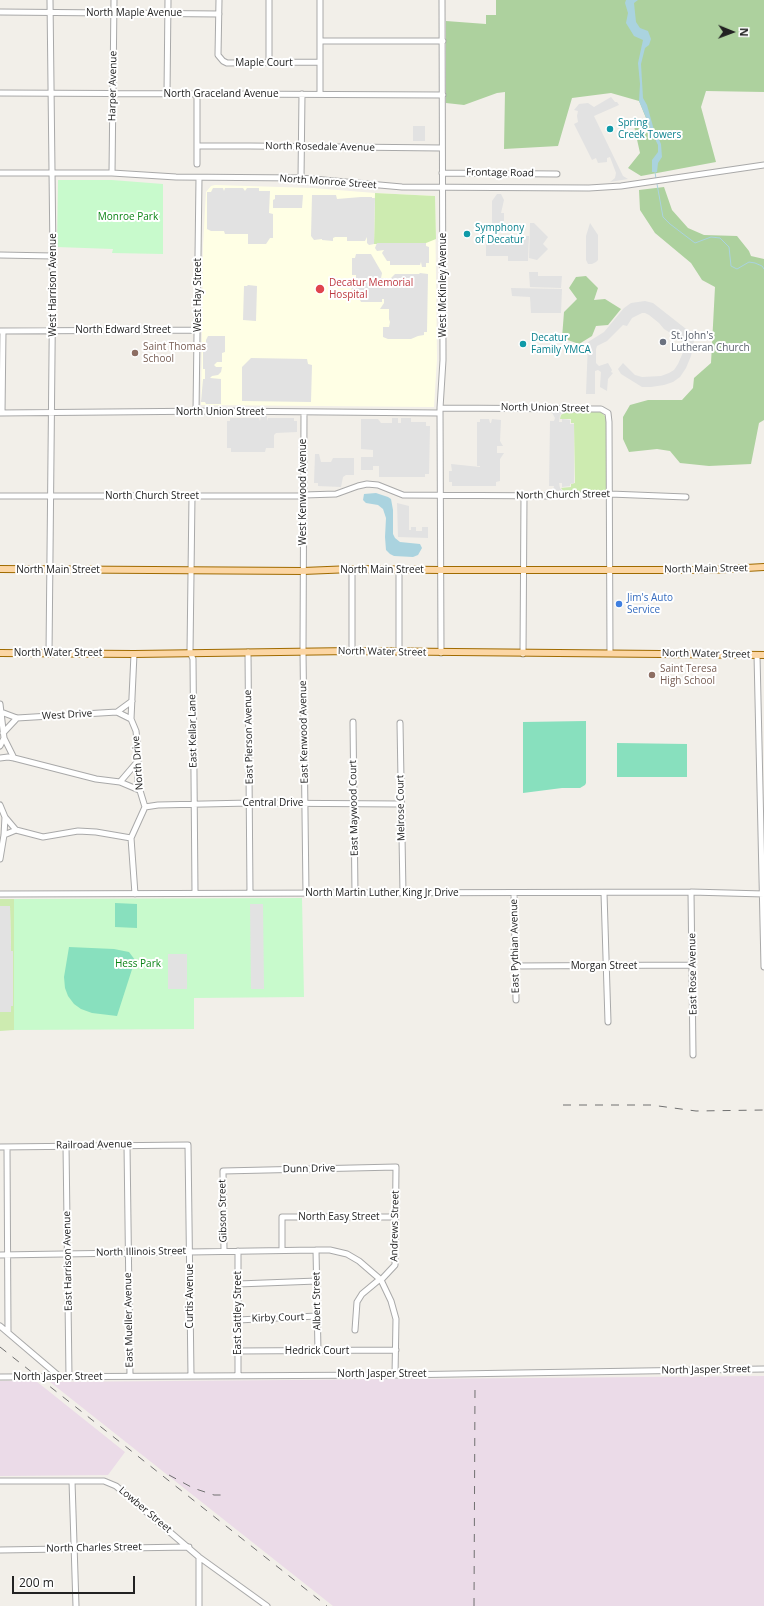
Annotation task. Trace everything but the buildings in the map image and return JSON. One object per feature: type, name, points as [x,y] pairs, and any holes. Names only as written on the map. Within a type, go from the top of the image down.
[{"type":"main road","name":"North Main Street","points":[[0,570],[728,570],[764,567]]},
{"type":"main road","name":"North Water Street","points":[[0,653],[134,654],[190,652],[399,652],[761,655]]},
{"type":"street","name":"West Harrison Avenue","points":[[50,0],[50,93],[53,173],[50,570]]},
{"type":"street","name":"Harper Avenue","points":[[112,173],[114,0]]},
{"type":"street","points":[[167,94],[168,0]]},
{"type":"street","name":"Maple Court","points":[[219,0],[218,55],[220,59],[227,63],[320,62]]},
{"type":"street","points":[[269,0],[269,63]]},
{"type":"street","points":[[320,0],[320,94]]},
{"type":"street","name":"West McKinley Avenue","points":[[441,653],[440,410],[443,360],[442,0]]},
{"type":"street","name":"North Maple Avenue","points":[[0,12],[219,14]]},
{"type":"street","points":[[320,41],[443,41]]},
{"type":"street","name":"North Graceland Avenue","points":[[0,93],[443,95]]},
{"type":"street","points":[[197,94],[197,164]]},
{"type":"street","points":[[301,178],[303,146],[302,94]]},
{"type":"street","name":"North Rosedale Avenue","points":[[197,146],[442,148]]},
{"type":"street","name":"North Monroe Street","points":[[0,173],[112,173],[199,178],[301,178],[383,186],[582,188],[632,184],[764,165]]},
{"type":"street","name":"Frontage Road","points":[[442,172],[557,174]]},
{"type":"street","name":"West Hay Street","points":[[196,412],[199,178]]},
{"type":"street","points":[[0,255],[53,256]]},
{"type":"street","name":"North Edward Street","points":[[1,331],[198,330]]},
{"type":"street","points":[[1,331],[1,413]]},
{"type":"street","name":"North Union Street","points":[[1,413],[601,409],[608,414],[610,422],[610,494]]},
{"type":"street","name":"West Kenwood Avenue","points":[[303,571],[304,412]]},
{"type":"street","name":"North Church Street","points":[[0,496],[336,494],[367,484],[378,485],[400,495],[524,496],[610,494],[686,497]]},
{"type":"street","points":[[610,494],[610,653]]},
{"type":"street","name":"East Kellar Lane","points":[[192,496],[190,652],[192,659],[195,893]]},
{"type":"street","points":[[523,654],[524,496]]},
{"type":"street","points":[[352,569],[352,652]]},
{"type":"street","points":[[49,653],[50,570]]},
{"type":"street","points":[[399,570],[399,652]]},
{"type":"street","name":"East Kenwood Avenue","points":[[303,571],[306,893]]},
{"type":"street","name":"East Pierson Avenue","points":[[248,652],[250,893]]},
{"type":"street","name":"North Drive","points":[[134,654],[131,719],[136,731],[139,790],[145,807]]},
{"type":"street","points":[[761,655],[764,967]]},
{"type":"street","points":[[117,712],[132,701]]},
{"type":"street","points":[[0,704],[2,712],[3,736],[0,746]]},
{"type":"street","name":"West Drive","points":[[2,712],[17,718],[117,712],[131,719]]},
{"type":"street","points":[[3,736],[17,718]]},
{"type":"street","name":"East Maywood Court","points":[[353,722],[355,893]]},
{"type":"street","name":"Melrose Court","points":[[400,724],[403,893]]},
{"type":"street","points":[[3,736],[14,758]]},
{"type":"street","points":[[0,758],[14,758],[96,779],[120,782],[139,790]]},
{"type":"street","points":[[120,782],[138,761]]},
{"type":"street","name":"Central Drive","points":[[145,807],[194,803],[250,802],[401,804]]},
{"type":"street","points":[[0,805],[5,817],[16,830],[43,837],[78,831],[96,832],[131,838]]},
{"type":"street","points":[[135,894],[131,838],[145,807]]},
{"type":"street","points":[[0,859],[5,817]]},
{"type":"street","points":[[4,835],[16,830]]},
{"type":"street","name":"North Martin Luther King Jr Drive","points":[[0,894],[691,892],[763,894]]},
{"type":"street","name":"East Rose Avenue","points":[[691,892],[693,1055]]},
{"type":"street","name":"East Pythian Avenue","points":[[514,893],[516,1000]]},
{"type":"street","points":[[604,893],[608,1022]]},
{"type":"street","name":"Morgan Street","points":[[515,966],[692,965]]},
{"type":"street","name":"Railroad Avenue","points":[[0,1147],[66,1145],[188,1145]]},
{"type":"street","name":"East Harrison Avenue","points":[[66,1145],[69,1377]]},
{"type":"street","name":"East Mueller Avenue","points":[[127,1145],[130,1376]]},
{"type":"street","name":"Curtis Avenue","points":[[188,1145],[191,1376]]},
{"type":"street","points":[[7,1147],[8,1332]]},
{"type":"street","name":"Dunn Drive","points":[[223,1171],[396,1167]]},
{"type":"street","name":"Andrews Street","points":[[355,1330],[357,1302],[362,1294],[380,1280],[395,1265],[396,1167]]},
{"type":"street","name":"Gibson Street","points":[[223,1171],[224,1251]]},
{"type":"street","name":"North Easy Street","points":[[282,1250],[282,1217],[395,1217]]},
{"type":"street","name":"Albert Street","points":[[316,1250],[318,1351]]},
{"type":"street","name":"North Illinois Street","points":[[0,1255],[330,1250],[347,1254],[359,1261],[380,1280]]},
{"type":"street","name":"East Sattley Street","points":[[238,1251],[238,1375]]},
{"type":"street","points":[[380,1280],[391,1301],[396,1319],[395,1375]]},
{"type":"street","points":[[238,1284],[317,1281]]},
{"type":"street","name":"Kirby Court","points":[[238,1320],[317,1316]]},
{"type":"street","points":[[0,1326],[60,1377]]},
{"type":"street","name":"Hedrick Court","points":[[238,1351],[396,1350]]},
{"type":"street","name":"North Jasper Street","points":[[0,1377],[395,1375],[764,1369]]},
{"type":"street","name":"Lowber Street","points":[[0,1481],[104,1481],[116,1486],[199,1557],[267,1606]]},
{"type":"street","points":[[72,1481],[76,1606]]},
{"type":"street","name":"North Charles Street","points":[[0,1550],[189,1547]]},
{"type":"street","points":[[199,1557],[199,1606]]},
{"type":"shaded area","points":[[611,97],[619,105],[594,116],[623,176],[628,179],[610,182],[615,178],[616,173],[610,157],[607,158],[607,162],[598,163],[596,158],[592,160],[574,124],[578,122],[578,111],[574,110],[579,104],[588,103],[594,107]]},
{"type":"shaded area","points":[[413,126],[425,126],[425,141],[413,141]]},
{"type":"shaded area","name":"Decatur Memorial Hospital","points":[[211,186],[313,188],[435,196],[437,359],[434,407],[201,405],[203,246],[206,192]]},
{"type":"shaded area","points":[[213,188],[223,188],[224,191],[225,188],[243,188],[245,191],[247,188],[259,188],[259,191],[270,191],[269,213],[273,214],[273,238],[270,238],[266,244],[248,244],[248,234],[225,234],[224,231],[211,231],[207,229],[207,192],[211,192]]},
{"type":"shaded area","points":[[497,194],[501,194],[504,200],[501,213],[504,213],[504,233],[492,233],[492,201]]},
{"type":"shaded area","points":[[275,195],[303,195],[302,208],[273,208],[273,200],[275,199]]},
{"type":"shaded area","points":[[312,195],[336,195],[337,199],[361,197],[375,198],[374,244],[369,245],[367,243],[367,237],[365,241],[347,241],[347,237],[335,237],[333,238],[333,241],[322,239],[314,240],[311,236]]},
{"type":"shaded area","points":[[530,223],[534,223],[548,237],[543,244],[548,249],[537,260],[529,258]]},
{"type":"shaded area","points":[[590,223],[598,235],[598,260],[592,264],[588,264],[586,260],[586,236]]},
{"type":"shaded area","points":[[486,236],[529,236],[528,261],[508,261],[508,256],[486,256]]},
{"type":"shaded area","points":[[377,243],[426,243],[426,246],[429,247],[429,263],[426,263],[426,267],[422,267],[421,262],[420,265],[390,265],[390,261],[387,261],[382,253],[384,250],[377,251],[375,248]]},
{"type":"shaded area","points":[[356,254],[371,254],[382,273],[381,278],[390,279],[395,274],[428,274],[427,332],[424,332],[424,335],[411,339],[388,339],[383,337],[383,327],[389,327],[390,322],[389,309],[380,309],[384,303],[384,299],[382,299],[382,302],[361,302],[360,300],[351,299],[352,282],[356,282],[356,275],[352,275],[352,258],[355,258]]},
{"type":"shaded area","points":[[529,272],[538,272],[538,276],[562,276],[561,288],[530,287]]},
{"type":"shaded area","points":[[244,286],[257,286],[256,321],[243,320]]},
{"type":"shaded area","points":[[511,288],[562,289],[561,313],[531,313],[530,297],[512,296]]},
{"type":"shaded area","points":[[645,301],[653,303],[695,336],[691,356],[686,368],[680,377],[673,382],[651,387],[642,387],[621,374],[618,369],[623,363],[635,375],[642,377],[661,376],[669,373],[674,370],[678,364],[684,350],[680,339],[664,329],[649,315],[642,313],[632,318],[627,326],[623,325],[607,341],[597,346],[596,363],[599,366],[608,363],[612,370],[611,372],[613,373],[608,379],[607,391],[600,387],[601,372],[598,370],[595,371],[595,394],[586,394],[588,342],[604,332],[624,308],[631,303]]},
{"type":"shaded area","points":[[208,336],[225,336],[225,352],[222,353],[222,362],[217,362],[214,365],[216,367],[222,367],[221,372],[210,378],[221,379],[221,404],[206,404],[205,402],[201,402],[203,379],[205,379],[205,369],[203,369],[203,345],[206,345]]},
{"type":"shaded area","points":[[251,358],[307,359],[308,364],[312,365],[311,402],[242,401],[242,367]]},
{"type":"shaded area","points":[[551,411],[564,411],[560,415],[559,422],[562,422],[562,419],[570,420],[570,424],[574,424],[574,483],[570,484],[570,486],[562,487],[562,483],[559,483],[560,488],[564,493],[548,493],[553,490],[554,486],[549,486],[550,421],[554,421],[555,418]]},
{"type":"shaded area","points":[[261,416],[267,416],[267,421],[268,418],[294,418],[294,421],[297,421],[297,432],[276,433],[274,435],[274,448],[266,448],[265,452],[231,452],[231,448],[227,448],[227,421],[230,421],[230,418],[259,418],[260,421]]},
{"type":"shaded area","points":[[392,418],[398,418],[398,423],[401,423],[401,418],[411,418],[411,422],[426,422],[426,426],[430,426],[429,474],[425,474],[425,477],[379,477],[379,466],[373,466],[373,470],[361,470],[361,457],[373,457],[373,450],[361,449],[361,419],[378,419],[381,423],[392,423]]},
{"type":"shaded area","points":[[480,419],[489,419],[490,423],[492,419],[501,420],[500,441],[503,446],[497,446],[497,453],[504,453],[500,459],[500,481],[496,482],[496,486],[452,486],[452,482],[449,482],[449,471],[452,471],[451,464],[480,467],[477,466],[477,422],[480,422]]},
{"type":"shaded area","points":[[315,454],[319,454],[321,462],[331,462],[333,458],[354,458],[354,475],[346,475],[343,477],[341,487],[318,486],[318,483],[314,483]]},
{"type":"shaded area","points":[[397,503],[409,506],[409,530],[411,530],[411,527],[416,527],[416,531],[422,531],[422,527],[428,527],[428,538],[398,537]]},
{"type":"shaded area","points":[[250,904],[263,904],[264,989],[251,989]]},
{"type":"shaded area","points":[[0,906],[10,906],[11,951],[13,951],[13,1006],[11,1006],[11,1012],[0,1012]]},
{"type":"shaded area","points":[[168,954],[187,954],[187,989],[168,989]]},
{"type":"shaded area","points":[[764,1376],[764,1606],[333,1606],[50,1382]]},
{"type":"shaded area","points":[[0,1381],[36,1381],[125,1452],[108,1475],[0,1476]]},
{"type":"green space","points":[[496,0],[764,0],[764,92],[706,91],[701,107],[716,162],[641,176],[628,168],[640,153],[634,126],[646,118],[639,101],[611,93],[572,98],[558,146],[504,149],[505,92],[497,93],[464,105],[446,103],[446,21],[486,24],[486,15],[496,15]]},
{"type":"green space","name":"Monroe Park","points":[[58,180],[112,180],[163,184],[163,254],[112,253],[113,249],[57,247]]},
{"type":"green space","points":[[664,187],[672,210],[688,228],[704,235],[737,236],[749,251],[751,256],[764,259],[764,420],[759,423],[751,464],[709,466],[680,463],[670,451],[657,449],[629,452],[623,439],[623,417],[630,405],[648,400],[682,400],[693,388],[694,378],[711,363],[715,287],[702,280],[691,263],[655,233],[640,210],[639,190]]},
{"type":"green space","points":[[375,193],[435,196],[436,239],[426,243],[374,244]]},
{"type":"green space","points":[[586,276],[598,288],[594,300],[605,299],[621,309],[608,325],[596,326],[592,336],[579,344],[562,338],[564,312],[577,299],[569,288],[576,277]]},
{"type":"green space","points":[[567,411],[601,412],[607,418],[607,490],[605,492],[565,493],[561,488],[571,487],[571,484],[575,483],[574,423],[571,423],[571,419],[560,419],[561,415]]},
{"type":"green space","points":[[586,721],[585,785],[580,788],[562,788],[523,793],[523,722]]},
{"type":"green space","points":[[617,743],[687,744],[687,777],[617,777]]},
{"type":"green space","name":"Hess Park","points":[[302,898],[304,997],[194,998],[194,1029],[14,1030],[14,899]]},
{"type":"green space","points":[[0,899],[14,899],[14,1030],[0,1031],[0,1012],[11,1012],[11,1006],[13,1006],[13,951],[11,952],[10,906],[0,906]]},
{"type":"green space","points":[[115,903],[137,904],[137,928],[115,927]]},
{"type":"green space","points":[[69,947],[114,949],[129,952],[135,960],[117,1016],[92,1013],[81,1009],[74,1004],[68,996],[65,988],[64,977]]},
{"type":"water","points":[[626,0],[638,0],[634,3],[636,22],[640,28],[648,31],[651,39],[649,45],[645,48],[641,64],[643,98],[647,105],[654,130],[661,144],[662,157],[658,163],[657,172],[652,172],[652,160],[658,152],[658,145],[655,136],[649,134],[650,127],[639,101],[640,84],[638,63],[643,40],[634,36],[626,23],[628,13],[625,3]]},
{"type":"water","points":[[376,493],[391,499],[393,510],[393,534],[395,538],[400,542],[420,544],[422,548],[418,555],[413,557],[394,556],[386,550],[386,518],[383,509],[378,505],[366,503],[363,500],[364,494]]},
{"type":"waterway","points":[[655,172],[656,179]]},
{"type":"waterway","points":[[657,184],[663,217],[670,224],[695,243],[711,237],[720,238],[729,247],[731,266],[737,269],[749,262],[762,266],[764,269]]},
{"type":"railway","points":[[563,1105],[651,1105],[696,1111],[764,1110]]},
{"type":"railway","points":[[0,1347],[327,1606]]},
{"type":"railway","points":[[474,1606],[475,1389]]},
{"type":"railway","points":[[169,1475],[193,1488],[214,1495],[223,1495]]},
{"type":"place","name":"Spring Creek Towers","points":[[610,129]]},
{"type":"place","name":"Symphony of Decatur","points":[[467,234]]},
{"type":"place","name":"Decatur Memorial Hospital","points":[[320,289]]},
{"type":"place","name":"St. John's Lutheran Church","points":[[663,342]]},
{"type":"place","name":"Decatur Family YMCA","points":[[523,344]]},
{"type":"place","name":"Saint Thomas School","points":[[135,353]]},
{"type":"place","name":"Jim's Auto Service","points":[[619,604]]},
{"type":"place","name":"Saint Teresa High School","points":[[652,675]]}]
